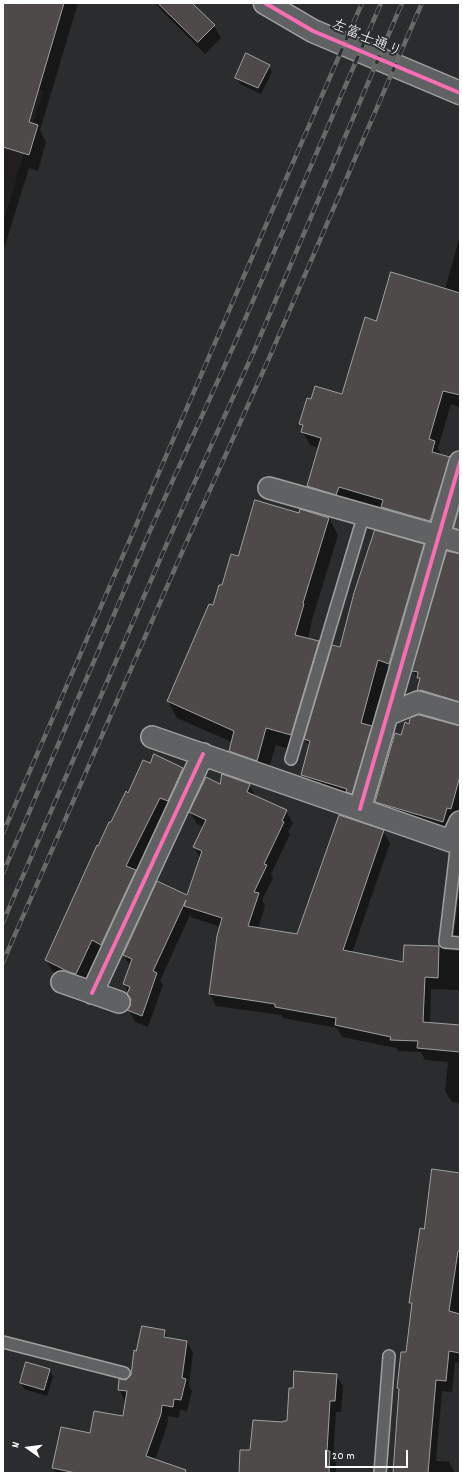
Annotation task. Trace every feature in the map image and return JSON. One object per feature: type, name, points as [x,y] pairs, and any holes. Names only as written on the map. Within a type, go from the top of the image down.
[{"type":"street","name":"左富士通り","points":[[265,3],[313,31],[460,93]]},
{"type":"street","points":[[360,809],[460,462]]},
{"type":"street","points":[[269,488],[460,542]]},
{"type":"street","points":[[387,715],[418,702],[460,714]]},
{"type":"street","points":[[152,737],[360,809],[456,831]]},
{"type":"street","points":[[92,993],[203,754]]},
{"type":"street","points":[[62,982],[119,1002]]},
{"type":"lane","points":[[291,759],[364,514]]},
{"type":"lane","points":[[456,831],[457,842],[445,942],[460,943]]},
{"type":"lane","points":[[3,1342],[124,1372]]},
{"type":"lane","points":[[380,1473],[389,1356]]},
{"type":"shaded area","points":[[3,79],[43,91],[3,223]]},
{"type":"building","points":[[3,3],[64,3],[29,122],[38,125],[29,155],[3,147]]},
{"type":"building","points":[[158,3],[192,3],[215,25],[198,42]]},
{"type":"building","points":[[246,53],[270,65],[258,88],[235,78]]},
{"type":"building","points":[[391,272],[460,293],[460,395],[443,391],[429,439],[435,441],[432,452],[450,457],[430,521],[381,507],[383,500],[339,487],[336,495],[307,486],[321,438],[301,432],[303,425],[299,424],[307,398],[311,399],[315,386],[342,394],[365,317],[376,321]]},
{"type":"building","points":[[255,500],[299,513],[300,509],[329,518],[303,603],[304,604],[295,635],[319,641],[291,735],[266,728],[257,761],[229,751],[234,731],[167,701],[209,604],[213,605],[219,585],[222,585],[231,554],[238,556]]},
{"type":"building","points":[[460,505],[460,530],[454,528]]},
{"type":"building","points":[[375,530],[424,544],[389,664],[378,660],[361,723],[372,726],[352,794],[346,792],[347,789],[301,775],[310,741],[304,739],[332,645],[340,647],[354,593]]},
{"type":"building","points":[[447,551],[460,554],[460,702],[421,690],[417,691],[420,678],[417,678],[418,672],[412,671]]},
{"type":"building","points":[[419,715],[460,726],[460,776],[451,809],[447,808],[443,822],[375,802],[395,733],[401,735],[405,722],[409,724],[410,718]]},
{"type":"building","points":[[154,754],[183,768],[168,801],[160,798],[126,866],[136,870],[101,945],[92,940],[76,974],[69,972],[45,960],[97,845],[98,846],[109,822],[111,822],[126,791],[128,793],[143,760],[150,763]]},
{"type":"building","points":[[222,774],[250,784],[247,792],[287,810],[282,821],[284,822],[264,864],[267,865],[254,892],[259,893],[248,926],[297,934],[339,815],[384,830],[343,950],[403,962],[404,945],[439,946],[438,978],[425,977],[423,1022],[460,1025],[460,1052],[417,1048],[418,1041],[390,1040],[391,1037],[335,1025],[336,1018],[275,1007],[275,1004],[209,994],[217,936],[222,918],[184,906],[186,900],[153,971],[157,973],[142,1016],[127,1010],[130,1006],[131,999],[127,994],[130,987],[123,984],[132,959],[123,955],[157,881],[187,895],[202,851],[193,847],[206,820],[189,812],[206,777],[220,784]]},
{"type":"building","points":[[432,1169],[460,1173],[460,1251],[458,1251],[449,1311],[460,1314],[460,1353],[449,1351],[446,1381],[436,1380],[428,1473],[393,1473],[399,1389],[397,1388],[401,1352],[406,1352],[412,1303],[409,1303],[420,1228],[424,1229]]},
{"type":"building","points":[[142,1326],[165,1330],[164,1337],[187,1341],[182,1378],[186,1379],[181,1400],[174,1399],[173,1407],[162,1405],[161,1414],[146,1456],[186,1470],[185,1473],[76,1473],[52,1468],[61,1427],[90,1433],[94,1411],[123,1416],[127,1391],[118,1390],[119,1379],[126,1380],[131,1375],[134,1350],[136,1351]]},
{"type":"building","points":[[26,1362],[50,1369],[44,1390],[20,1383]]},
{"type":"building","points":[[294,1371],[337,1374],[335,1401],[330,1401],[327,1451],[330,1451],[329,1473],[239,1473],[240,1450],[250,1450],[253,1420],[287,1421],[289,1388],[293,1388]]},
{"type":"railway","points":[[3,833],[362,3]]},
{"type":"railway","points":[[3,873],[149,533],[234,345],[381,3]]},
{"type":"railway","points":[[3,922],[168,541],[254,351],[402,3]]},
{"type":"railway","points":[[3,962],[183,550],[270,356],[422,3]]},
{"type":"cycle path","points":[[265,3],[313,31],[460,93]]},
{"type":"cycle path","points":[[360,809],[460,462]]},
{"type":"cycle path","points":[[92,993],[203,754]]}]
